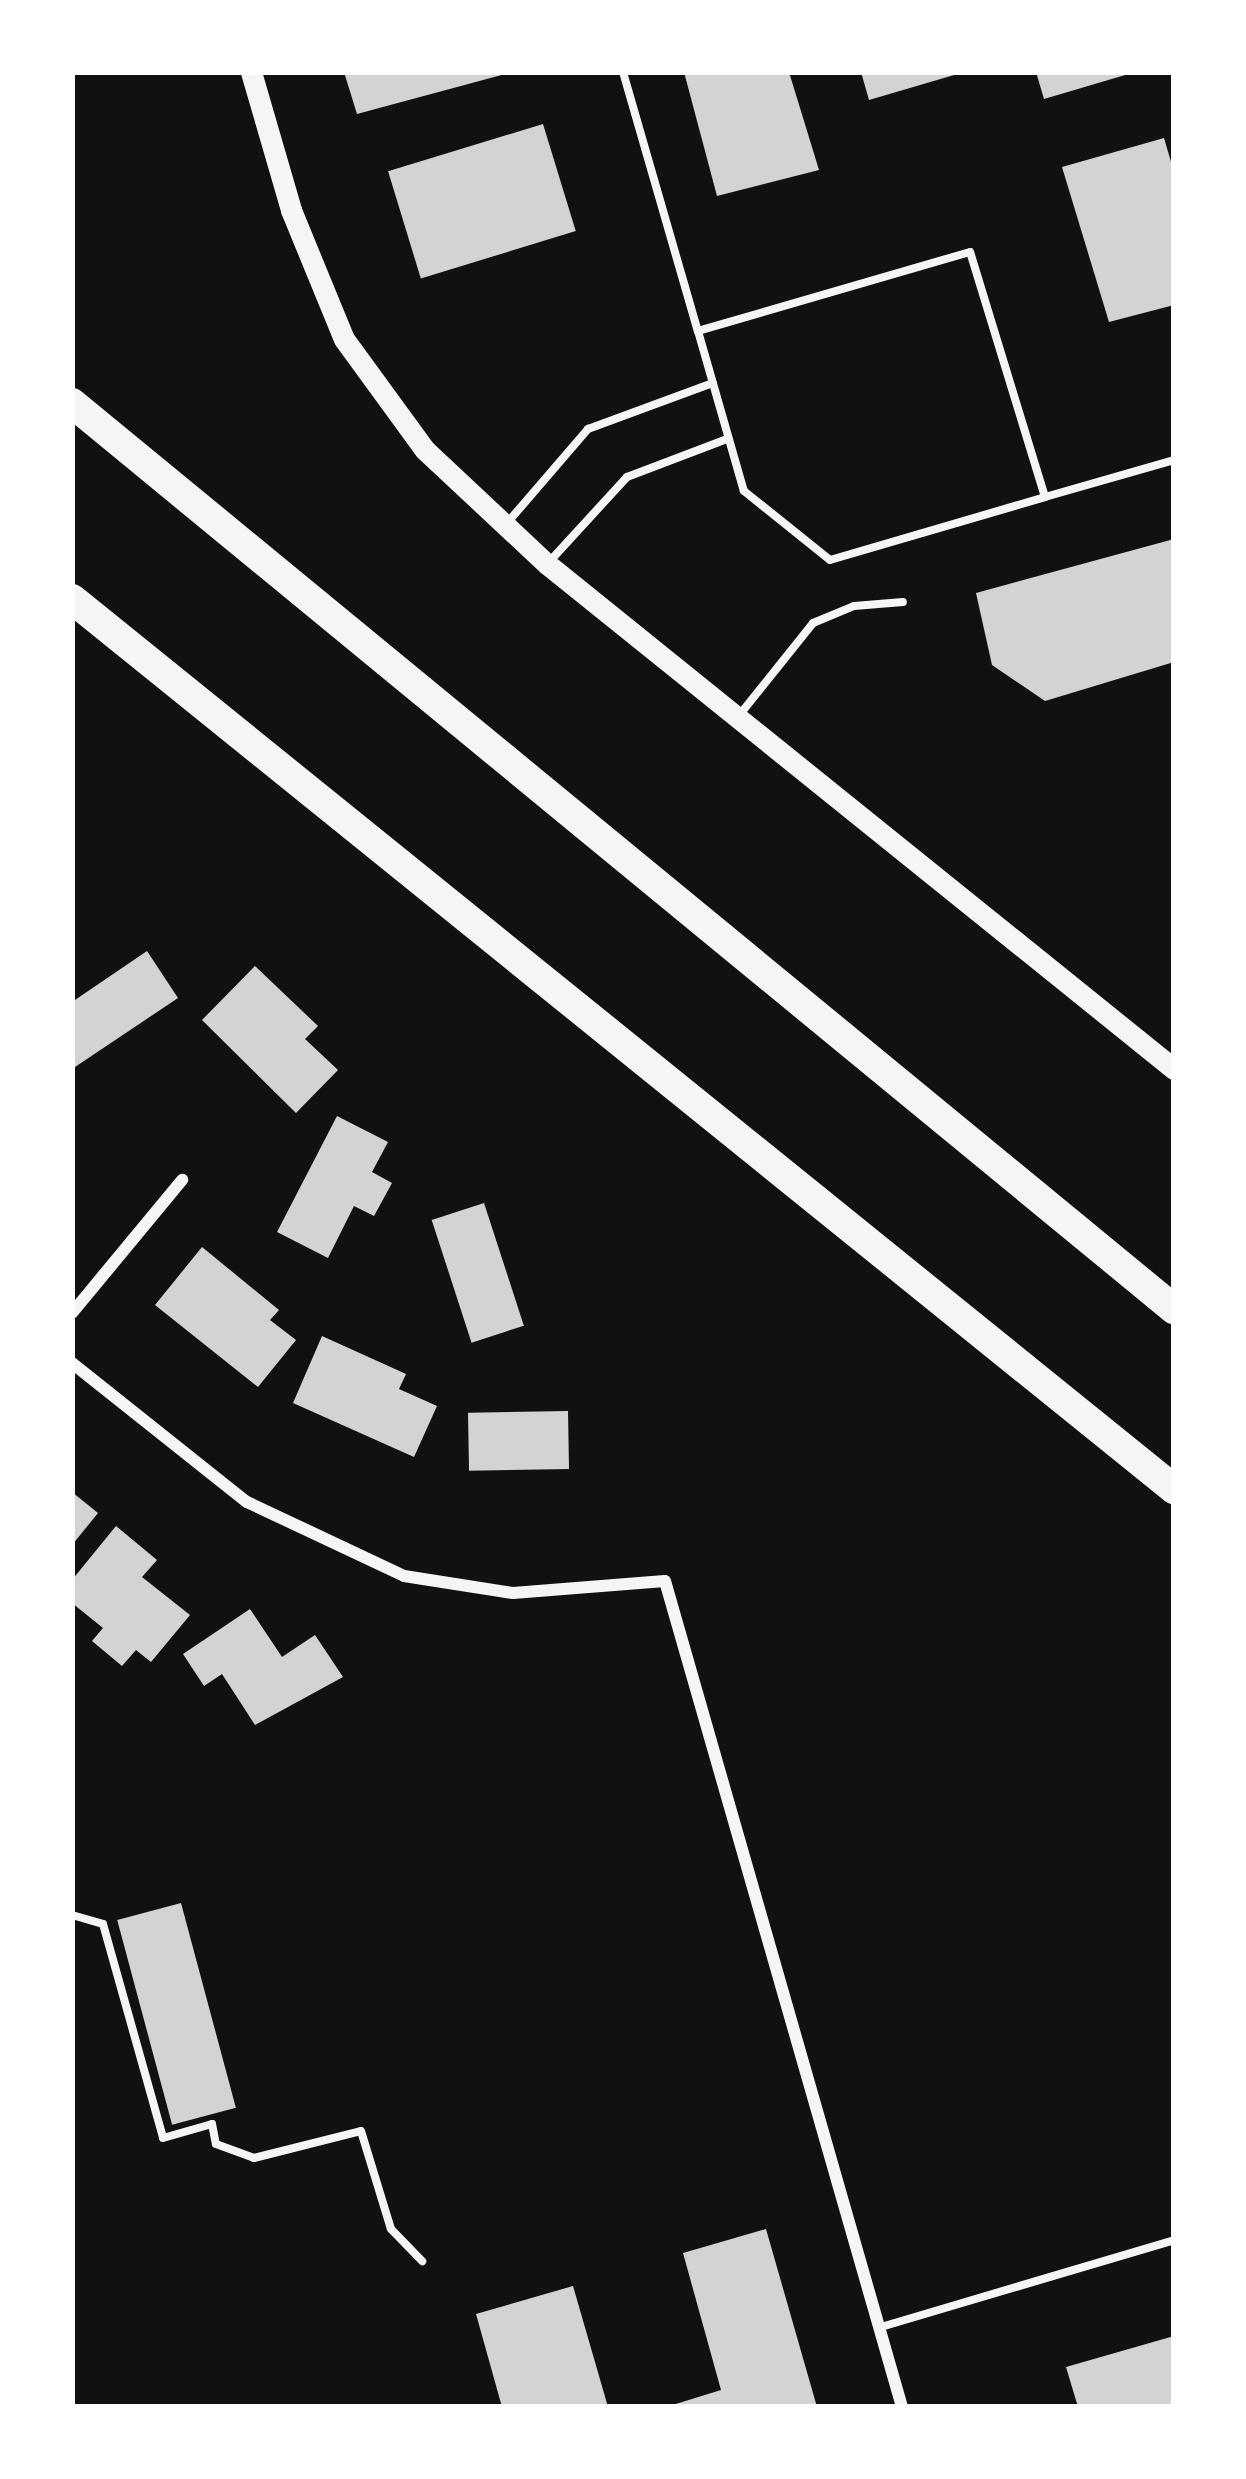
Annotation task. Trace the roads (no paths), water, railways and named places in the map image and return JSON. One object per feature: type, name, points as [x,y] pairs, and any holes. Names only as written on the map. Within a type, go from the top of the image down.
[{"type":"highway","points":[[72,403],[1174,1309]]},
{"type":"highway","points":[[72,598],[1174,1489]]},
{"type":"street","points":[[251,72],[292,210],[344,338],[424,450],[547,564],[1174,1070]]},
{"type":"street","points":[[72,1313],[182,1180]]},
{"type":"street","points":[[72,1363],[247,1502],[404,1576],[513,1593],[665,1581],[902,2407]]},
{"type":"lane","points":[[623,72],[744,491],[830,560],[1174,460]]},
{"type":"lane","points":[[698,331],[970,252],[1045,497]]},
{"type":"lane","points":[[506,524],[588,429],[713,383]]},
{"type":"lane","points":[[547,564],[627,477],[727,440]]},
{"type":"lane","points":[[738,717],[813,623],[854,606],[903,602]]},
{"type":"lane","points":[[880,2327],[1174,2240]]}]
